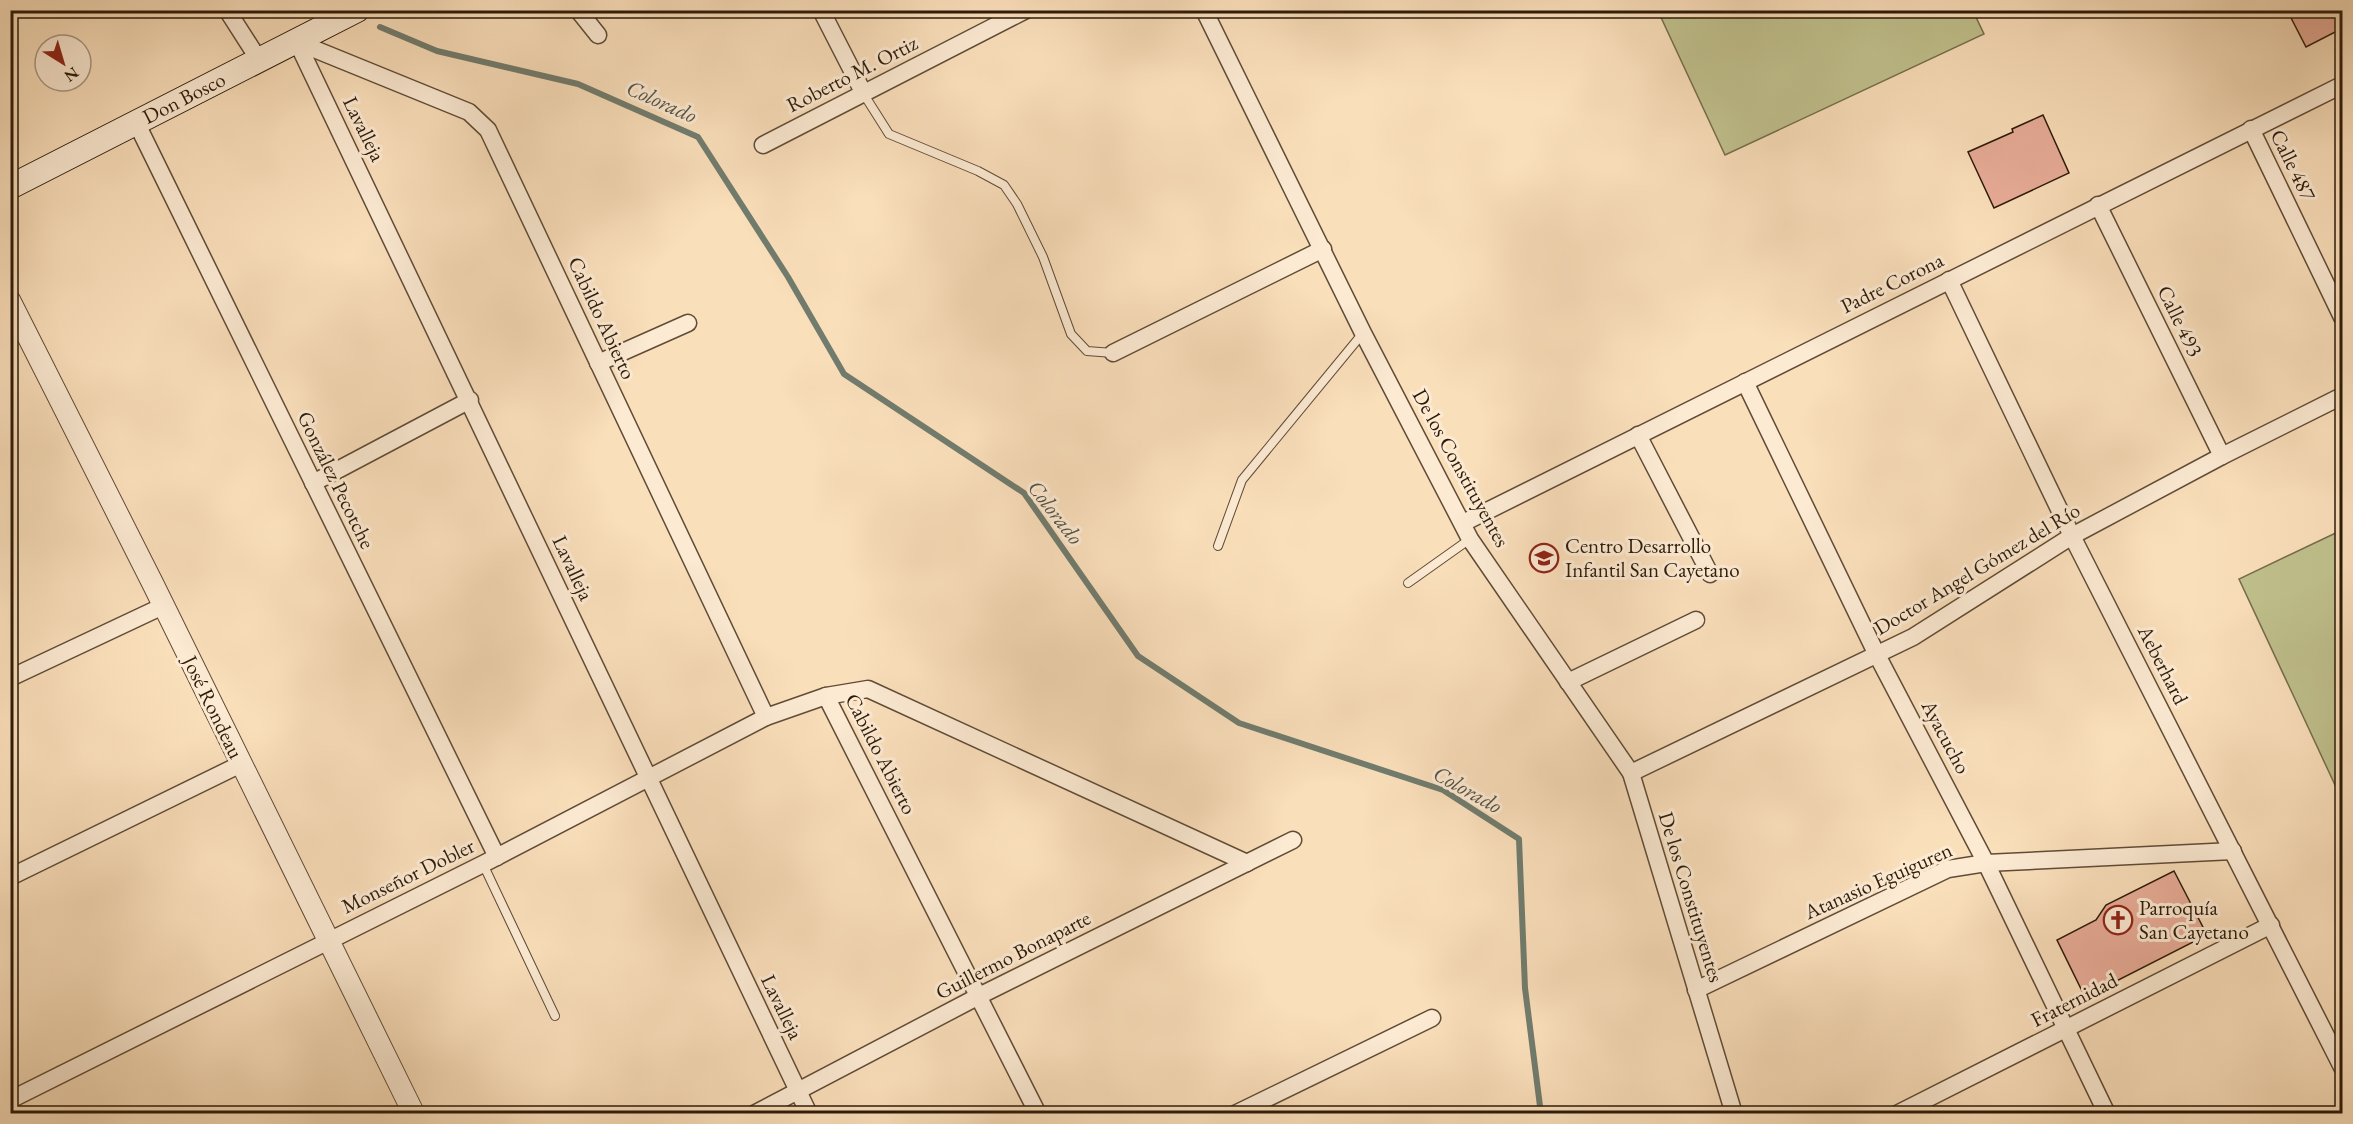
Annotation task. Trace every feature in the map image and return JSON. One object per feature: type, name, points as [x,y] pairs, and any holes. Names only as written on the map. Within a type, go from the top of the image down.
[{"type":"main road","name":"Don Bosco","points":[[10,187],[357,10]]},
{"type":"street","points":[[227,10],[259,60]]},
{"type":"street","points":[[578,10],[598,35]]},
{"type":"street","points":[[821,10],[863,92]]},
{"type":"street","name":"Roberto M. Ortiz","points":[[763,145],[1026,10]]},
{"type":"street","name":"De los Constituyentes","points":[[1204,10],[1363,333],[1470,539],[1630,773],[1734,1113]]},
{"type":"street","name":"Cabildo Abierto","points":[[297,42],[469,112],[488,130],[766,717]]},
{"type":"street","name":"Lavalleja","points":[[297,42],[470,400],[646,779],[809,1113]]},
{"type":"street","name":"Padre Corona","points":[[1463,523],[2343,85]]},
{"type":"street","name":"González Pecotche","points":[[136,122],[313,483],[490,861]]},
{"type":"street","name":"Calle 487","points":[[2251,129],[2343,317]]},
{"type":"street","name":"Calle 493","points":[[2098,205],[2222,456]]},
{"type":"street","points":[[1113,353],[1323,249]]},
{"type":"street","name":"Aeberhard","points":[[1949,280],[2072,536],[2343,1067]]},
{"type":"street","name":"José Rondeau","points":[[10,301],[414,1113]]},
{"type":"street","points":[[598,363],[688,323]]},
{"type":"street","name":"Ayacucho","points":[[1744,382],[1877,655],[1986,863],[2107,1113]]},
{"type":"street","name":"Doctor Angel Gómez del Río","points":[[1630,773],[1913,637],[2072,536],[2222,456],[2343,396]]},
{"type":"street","points":[[313,483],[470,400]]},
{"type":"street","points":[[1638,435],[1710,574]]},
{"type":"street","points":[[10,678],[163,606]]},
{"type":"street","points":[[1568,682],[1696,620]]},
{"type":"street","name":"Cabildo Abierto","points":[[1038,1113],[826,696],[868,689],[1247,863]]},
{"type":"street","name":"Monseñor Dobler","points":[[10,1100],[490,861],[766,717],[826,696]]},
{"type":"street","points":[[10,877],[241,764]]},
{"type":"street","name":"Guillermo Bonaparte","points":[[754,1113],[979,996],[1293,840]]},
{"type":"street","name":"Atanasio Eguiguren","points":[[1696,990],[1948,869],[1986,863],[2233,851]]},
{"type":"street","name":"Fraternidad","points":[[1897,1113],[2271,925]]},
{"type":"street","points":[[1235,1113],[1432,1018]]},
{"type":"lane","points":[[863,92],[889,134],[978,171],[1004,185],[1017,204],[1043,257],[1071,334],[1087,351],[1113,353]]},
{"type":"lane","points":[[1218,546],[1242,480],[1363,333]]},
{"type":"lane","points":[[1408,583],[1470,539]]},
{"type":"lane","points":[[490,861],[555,1016]]},
{"type":"green space","points":[[1658,11],[1973,11],[1984,34],[1725,155]]},
{"type":"green space","points":[[2342,530],[2342,800],[2239,579]]},
{"type":"building","points":[[2287,10],[2343,10],[2343,28],[2306,47]]},
{"type":"building","points":[[2043,115],[2069,173],[1994,208],[1968,152],[2013,132],[2012,129]]},
{"type":"building","points":[[2174,871],[2207,935],[2085,997],[2057,940],[2096,920],[2106,905]]},
{"type":"waterway","name":"Colorado","points":[[380,27],[437,51],[578,84],[698,137],[788,277],[844,374],[1024,493],[1138,656],[1239,723],[1443,790],[1519,839],[1525,988],[1541,1114]]},
{"type":"place","name":"Centro Desarrollo Infantil San Cayetano","points":[[1544,558]]},
{"type":"place","name":"Parroquía San Cayetano","points":[[2118,920]]}]
